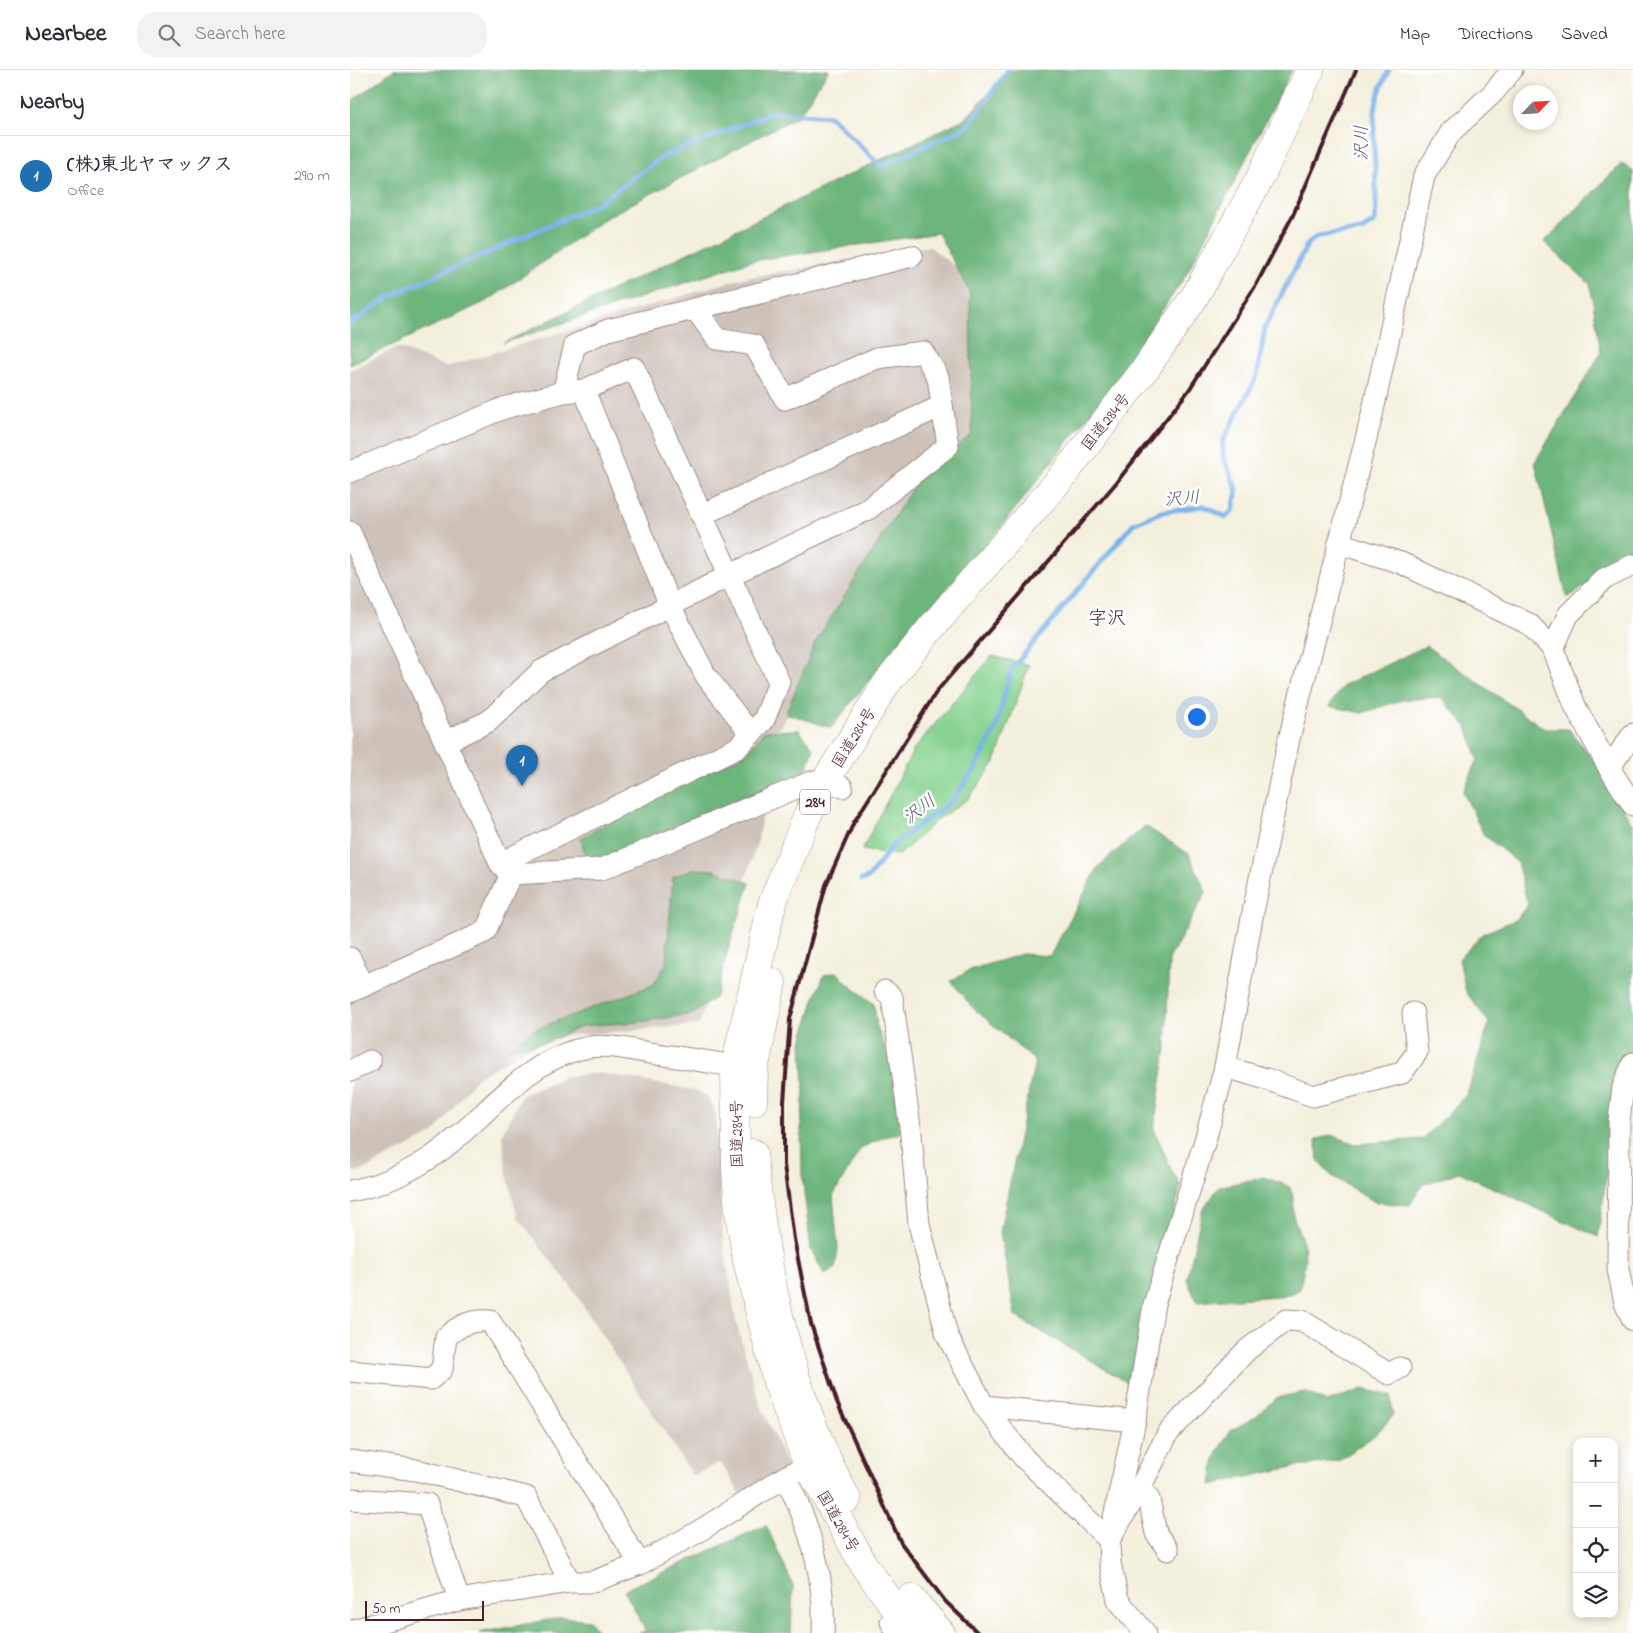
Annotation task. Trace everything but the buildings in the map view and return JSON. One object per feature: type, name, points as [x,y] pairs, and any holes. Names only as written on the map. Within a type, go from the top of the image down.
[{"type":"highway","name":"国道284号","points":[[835,783],[888,683],[931,628],[1062,477],[1152,360],[1195,296],[1259,180],[1310,70]]},
{"type":"highway","name":"国道284号","points":[[918,1633],[866,1567],[806,1466],[777,1382],[747,1261],[739,1212],[744,1069],[772,904],[807,816],[835,783],[896,696],[940,641],[1109,447],[1201,313],[1268,190],[1323,70]]},
{"type":"highway","name":"国道284号","points":[[902,1614],[941,1633]]},
{"type":"street","points":[[1145,1633],[1118,1600],[1110,1563],[1109,1540],[1135,1421],[1154,1304],[1206,1137],[1225,1067],[1289,739],[1372,415],[1424,176],[1451,132],[1493,93],[1512,70]]},
{"type":"street","points":[[750,734],[706,676],[670,606],[574,391],[575,345],[608,330],[912,256]]},
{"type":"street","points":[[445,742],[489,721],[541,672],[728,576],[868,510],[948,446],[938,377],[923,352],[877,358],[785,399],[754,345],[717,340],[696,310]]},
{"type":"street","points":[[350,472],[504,408],[574,391],[634,368],[728,576],[779,682],[764,720],[737,748],[505,869]]},
{"type":"street","points":[[701,515],[942,406]]},
{"type":"street","points":[[350,532],[505,869],[485,932],[357,989],[350,958]]},
{"type":"street","points":[[1339,543],[1401,563],[1529,624],[1553,649],[1576,708],[1609,768],[1633,804]]},
{"type":"street","points":[[1553,649],[1568,615],[1604,580],[1633,565]]},
{"type":"street","points":[[1609,768],[1633,734]]},
{"type":"street","points":[[505,869],[602,869],[811,782],[835,783]]},
{"type":"street","points":[[885,991],[892,997],[911,1134],[919,1224],[947,1335],[984,1406],[1024,1458],[1109,1540]]},
{"type":"street","points":[[1225,1067],[1313,1096],[1402,1073],[1417,1052],[1413,1013]]},
{"type":"street","points":[[350,1191],[367,1188],[407,1172],[430,1158],[520,1080],[543,1064],[570,1051],[592,1047],[619,1048],[744,1069]]},
{"type":"street","points":[[350,1071],[370,1061]]},
{"type":"street","points":[[1633,1064],[1623,1087],[1619,1121],[1618,1269],[1626,1303],[1633,1320]]},
{"type":"street","points":[[350,1371],[431,1379],[442,1369],[446,1337],[456,1328],[475,1320],[490,1321],[640,1564]]},
{"type":"street","points":[[1109,1540],[1140,1488],[1168,1433],[1247,1350],[1286,1320],[1302,1321],[1389,1374],[1400,1368]]},
{"type":"street","points":[[984,1406],[1135,1421]]},
{"type":"street","points":[[350,1461],[416,1470],[526,1497],[570,1582]]},
{"type":"street","points":[[350,1631],[459,1600],[570,1582],[592,1582],[640,1564],[696,1533],[806,1466]]},
{"type":"street","points":[[806,1466],[798,1502],[822,1585],[824,1605],[823,1633]]},
{"type":"street","points":[[1140,1488],[1149,1499],[1156,1533],[1168,1550]]},
{"type":"street","points":[[350,1499],[427,1504],[459,1600]]},
{"type":"shaded area","points":[[929,246],[980,287],[983,442],[842,635],[775,734],[758,840],[699,1025],[548,1037],[477,1077],[434,1133],[362,1171],[350,1172],[350,370],[398,347],[446,367],[739,279]]},
{"type":"shaded area","points":[[599,1073],[699,1091],[707,1096],[716,1114],[723,1239],[736,1322],[759,1401],[789,1471],[743,1498],[720,1462],[693,1476],[569,1284],[518,1218],[507,1174],[502,1134],[522,1095],[564,1077]]},
{"type":"green space","points":[[393,70],[829,70],[798,116],[607,217],[489,300],[350,365],[350,102]]},
{"type":"green space","points":[[1010,70],[1292,70],[1186,275],[1111,387],[997,532],[902,639],[831,728],[786,713],[815,643],[917,481],[972,434],[970,293],[938,233],[751,261],[503,343],[966,118]]},
{"type":"green space","points":[[1621,164],[1633,170],[1633,555],[1567,598],[1535,462],[1601,353],[1590,284],[1544,242]]},
{"type":"green space","points":[[1426,646],[1545,729],[1569,729],[1605,775],[1633,826],[1633,1105],[1614,1121],[1598,1237],[1459,1172],[1422,1185],[1410,1205],[1375,1202],[1332,1176],[1318,1160],[1316,1140],[1331,1135],[1356,1144],[1422,1139],[1467,1094],[1489,1023],[1466,992],[1459,959],[1482,934],[1515,920],[1528,905],[1517,862],[1484,835],[1463,792],[1478,759],[1467,727],[1441,697],[1402,700],[1362,713],[1329,706],[1344,685]]},
{"type":"green space","points":[[992,656],[1029,665],[995,762],[968,799],[938,819],[899,855],[862,850],[914,749]]},
{"type":"green space","points":[[799,730],[814,749],[806,770],[599,861],[585,855],[581,838],[658,795],[747,753],[764,731]]},
{"type":"green space","points":[[1145,826],[1189,854],[1206,892],[1169,959],[1166,1048],[1154,1129],[1173,1173],[1181,1186],[1139,1341],[1130,1384],[1015,1316],[1000,1231],[1035,1061],[972,1007],[951,981],[972,969],[1022,954],[1050,956],[1099,866]]},
{"type":"green space","points":[[693,869],[714,870],[750,883],[726,956],[716,997],[693,1014],[638,1022],[582,1026],[548,1042],[508,1049],[533,1030],[653,985],[666,964],[673,877]]},
{"type":"green space","points":[[837,972],[848,984],[874,1004],[877,1027],[892,1066],[901,1133],[884,1137],[861,1148],[833,1196],[838,1248],[835,1269],[824,1274],[811,1250],[802,1174],[801,1129],[804,1090],[802,1042],[813,1003],[824,975]]},
{"type":"green space","points":[[1264,1177],[1289,1186],[1294,1198],[1293,1216],[1304,1245],[1305,1260],[1300,1289],[1290,1295],[1197,1302],[1187,1280],[1202,1211],[1219,1187]]},
{"type":"green space","points":[[1363,1389],[1391,1396],[1393,1416],[1375,1435],[1340,1460],[1288,1468],[1211,1485],[1215,1458],[1230,1431],[1255,1417],[1276,1398],[1304,1392],[1327,1402]]},
{"type":"green space","points":[[766,1525],[793,1585],[791,1633],[638,1633],[646,1631],[624,1590]]},
{"type":"green space","points":[[563,1617],[589,1620],[599,1633],[479,1633]]},
{"type":"waterway","points":[[350,324],[390,296],[597,204],[664,156],[773,112],[830,116],[881,166],[967,127],[1008,70]]},
{"type":"waterway","name":"沢川","points":[[861,880],[868,878],[894,844],[952,801],[976,767],[995,731],[1011,670],[1133,524],[1161,512],[1204,506],[1226,517],[1233,510],[1237,490],[1223,456],[1223,441],[1257,376],[1265,327],[1308,243],[1318,236],[1362,230],[1375,221],[1375,111],[1378,95],[1389,70]]},
{"type":"railway","points":[[978,1633],[945,1601],[901,1543],[837,1402],[811,1324],[794,1239],[784,1165],[784,1102],[790,1019],[826,885],[854,822],[937,691],[1116,483],[1189,390],[1256,285],[1293,215],[1356,70]]},
{"type":"place","name":"(株)東北ヤマックス","points":[[522,786]]},
{"type":"district","name":"字沢","points":[[1107,617]]}]
